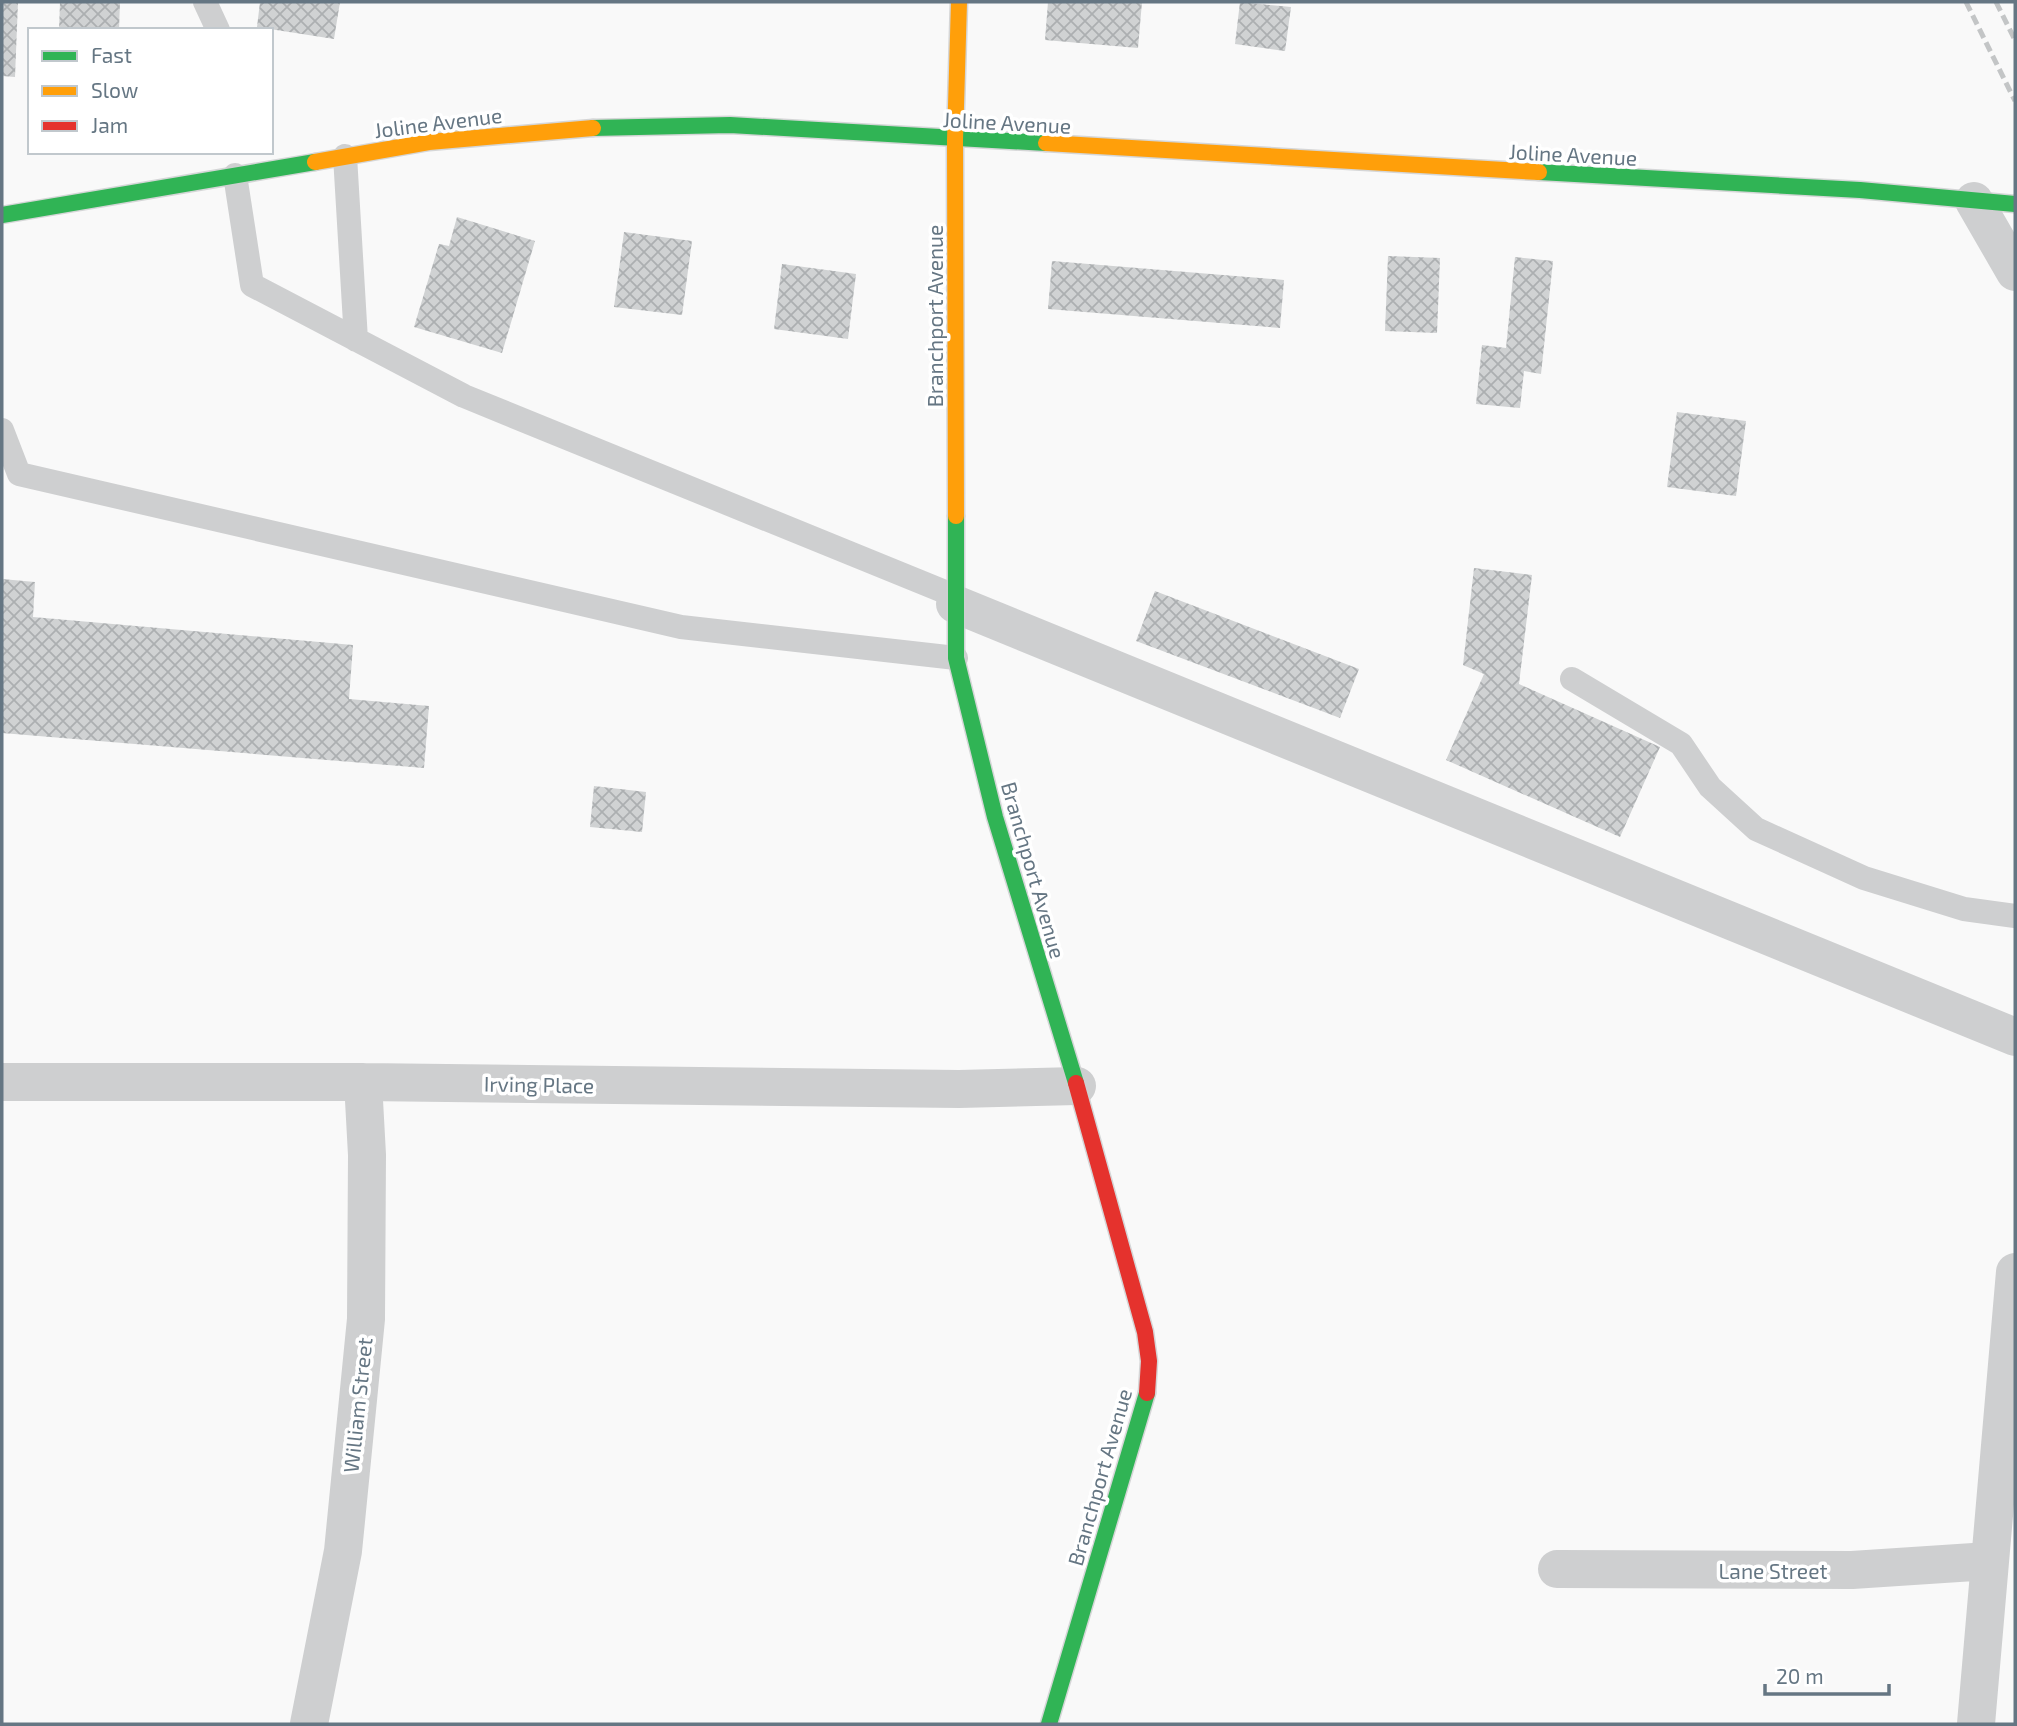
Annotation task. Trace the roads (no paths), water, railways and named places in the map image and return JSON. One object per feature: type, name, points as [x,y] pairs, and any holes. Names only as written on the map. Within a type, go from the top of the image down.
[{"type":"main road","name":"Branchport Avenue","points":[[958,2],[955,140],[956,658],[995,817],[1077,1086],[1130,1290],[1145,1332],[1149,1361],[1146,1402],[1049,1724]]},
{"type":"main road","name":"Joline Avenue","points":[[2,215],[235,175],[262,161],[345,156],[429,142],[566,128],[730,125],[1860,190],[2015,204]]},
{"type":"street","points":[[1974,201],[2015,272]]},
{"type":"street","points":[[955,600],[2015,1037]]},
{"type":"street","name":"Irving Place","points":[[2,1082],[363,1082],[932,1088],[1077,1086]]},
{"type":"street","name":"William Street","points":[[309,1724],[343,1551],[366,1319],[368,1155],[363,1082]]},
{"type":"street","points":[[1976,1724],[2015,1272]]},
{"type":"street","name":"Lane Street","points":[[1557,1569],[1852,1570],[1989,1561]]},
{"type":"lane","points":[[205,2],[217,28]]},
{"type":"lane","points":[[345,156],[356,340]]},
{"type":"lane","points":[[235,175],[252,285],[464,396],[955,600]]},
{"type":"lane","points":[[2,430],[19,474],[681,626],[956,658]]},
{"type":"lane","points":[[1572,678],[1682,744],[1710,787],[1756,828],[1864,878],[1964,909],[2015,916]]},
{"type":"railway","points":[[1966,2],[2015,101]]},
{"type":"railway","points":[[1996,2],[2015,40]]}]
